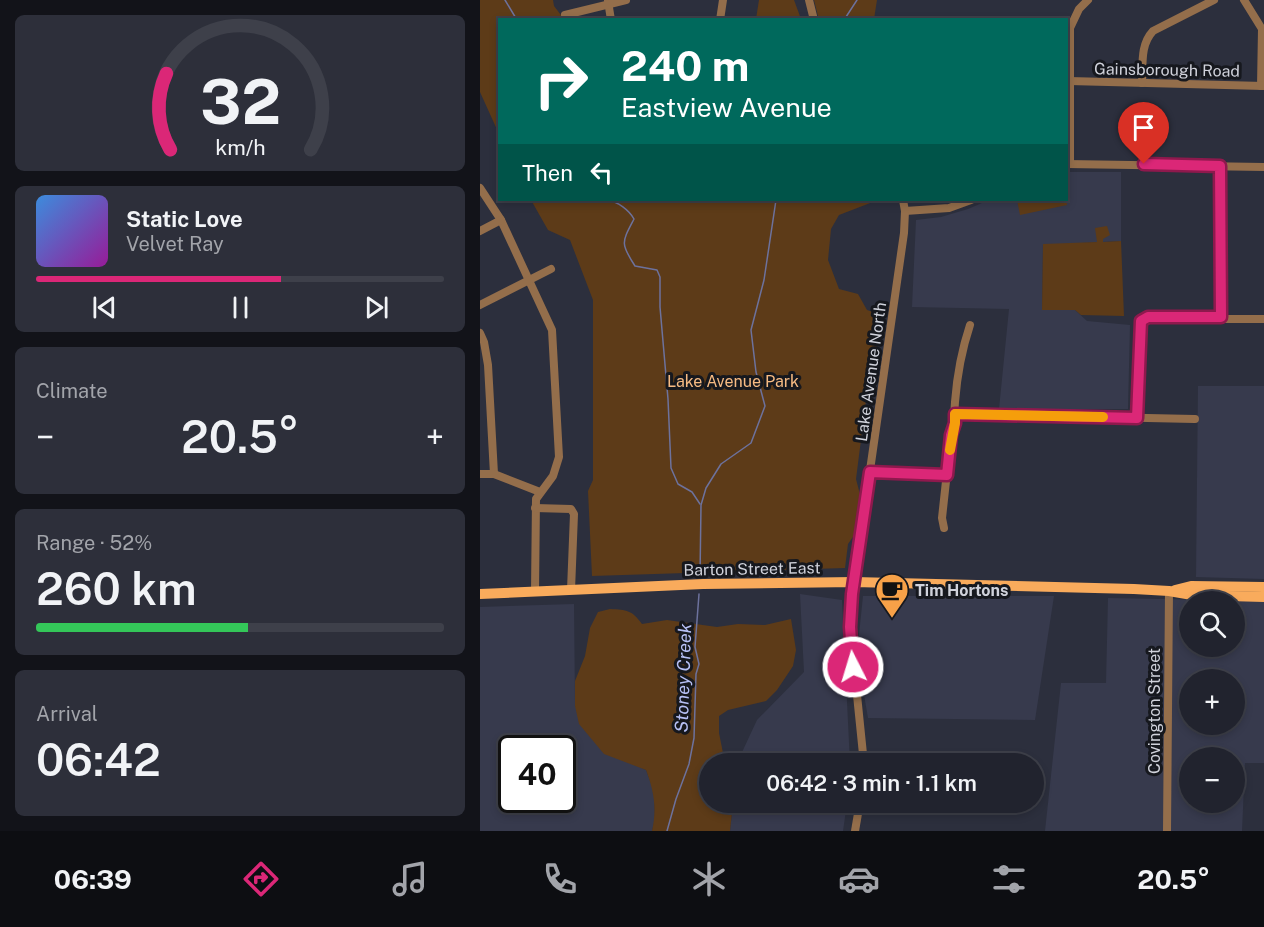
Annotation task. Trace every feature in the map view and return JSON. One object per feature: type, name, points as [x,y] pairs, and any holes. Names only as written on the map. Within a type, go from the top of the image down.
[{"type":"main road","name":"Barton Street East","points":[[480,594],[703,584],[854,582],[1169,591],[1192,595],[1264,597]]},
{"type":"main road","name":"Barton Street East","points":[[1169,591],[1191,586],[1264,587]]},
{"type":"street","points":[[565,15],[608,2],[626,0]]},
{"type":"street","points":[[720,18],[723,0]]},
{"type":"street","points":[[809,0],[814,18]]},
{"type":"street","points":[[1088,0],[1069,24],[1068,164],[1264,167]]},
{"type":"street","points":[[1142,83],[1143,45],[1149,35],[1214,0]]},
{"type":"street","points":[[1244,0],[1262,29],[1263,86]]},
{"type":"street","points":[[608,2],[611,18]]},
{"type":"street","name":"Gainsborough Road","points":[[1069,81],[1263,86]]},
{"type":"street","points":[[1220,166],[1221,317]]},
{"type":"street","points":[[480,188],[501,220],[552,330],[559,457],[553,476],[540,492],[535,508],[535,592]]},
{"type":"street","name":"Lake Avenue North","points":[[863,753],[850,627],[854,582],[904,233],[903,201]]},
{"type":"street","points":[[905,211],[938,210],[969,201]]},
{"type":"street","points":[[480,231],[501,220]]},
{"type":"street","points":[[480,305],[551,269]]},
{"type":"street","points":[[1137,418],[1141,321],[1148,317],[1264,318]]},
{"type":"street","points":[[944,528],[942,518],[951,435],[955,423],[956,394],[970,326]]},
{"type":"street","points":[[480,333],[487,353],[494,474]]},
{"type":"street","points":[[480,408],[490,407]]},
{"type":"street","points":[[955,414],[1195,419]]},
{"type":"street","points":[[870,472],[947,475]]},
{"type":"street","points":[[480,474],[494,474],[540,492]]},
{"type":"street","points":[[535,508],[561,507],[571,509],[574,514],[571,590]]},
{"type":"street","name":"Covington Street","points":[[1167,831],[1169,591]]},
{"type":"street","points":[[855,831],[858,813]]},
{"type":"shaded area","points":[[1068,172],[1121,172],[1121,241],[1043,245],[1042,309],[1075,310],[1087,321],[1130,325],[1128,409],[999,409],[1009,309],[912,307],[916,220],[941,217],[987,201],[1068,201]]},
{"type":"shaded area","points":[[1198,386],[1264,386],[1264,579],[1196,577]]},
{"type":"shaded area","points":[[800,594],[842,600],[850,753],[742,753],[757,720],[804,672]]},
{"type":"shaded area","points":[[863,596],[1054,596],[1035,720],[868,718],[857,654]]},
{"type":"shaded area","points":[[1108,598],[1179,599],[1179,657],[1245,657],[1245,601],[1264,601],[1264,763],[1245,763],[1245,747],[1179,747],[1179,813],[1243,813],[1242,831],[1045,831],[1061,683],[1106,683]]},
{"type":"shaded area","points":[[574,604],[575,706],[630,763],[646,770],[654,791],[655,819],[652,831],[480,831],[480,607]]},
{"type":"shaded area","points":[[732,813],[846,813],[843,831],[730,831]]},
{"type":"green space","points":[[480,0],[553,0],[554,6],[563,18],[498,18],[498,132],[480,92]]},
{"type":"green space","points":[[759,0],[794,0],[801,18],[756,18]]},
{"type":"green space","points":[[814,0],[877,0],[874,18],[818,18]]},
{"type":"green space","name":"Lake Avenue Park","points":[[532,201],[875,201],[839,215],[831,229],[828,260],[839,289],[858,294],[867,310],[876,313],[877,352],[869,377],[856,479],[864,510],[860,527],[848,544],[845,568],[592,576],[588,491],[593,480],[593,300],[570,240],[548,230]]},
{"type":"green space","points":[[1017,201],[1066,201],[1067,205],[1020,215]]},
{"type":"green space","points":[[1107,226],[1110,235],[1103,239],[1103,242],[1121,241],[1124,316],[1081,315],[1075,310],[1042,310],[1043,244],[1097,242],[1095,228]]},
{"type":"green space","points":[[610,609],[629,612],[642,624],[667,620],[717,627],[738,624],[765,625],[791,619],[796,650],[793,666],[777,690],[766,701],[728,710],[719,716],[719,733],[723,753],[699,753],[699,813],[732,813],[730,831],[652,831],[654,800],[646,770],[604,754],[579,724],[575,706],[575,681],[585,656],[590,628],[598,612]]},
{"type":"waterway","name":"Stoney Creek","points":[[505,0],[516,18]]},
{"type":"waterway","points":[[845,18],[857,0]]},
{"type":"waterway","name":"Stoney Creek","points":[[611,201],[623,207],[634,219],[624,242],[635,266],[657,270],[660,277],[671,468],[678,484],[692,492],[700,504]]},
{"type":"waterway","points":[[700,577],[701,505],[706,488],[721,464],[751,443],[765,406],[756,372],[751,330],[764,280],[776,201]]},
{"type":"waterway","name":"Stoney Creek","points":[[667,831],[689,764],[694,738],[696,674],[699,664],[695,647],[699,594]]},
{"type":"slow traffic","points":[[950,450],[955,414],[1103,417]]},
{"type":"place","name":"Tim Hortons","points":[[892,619]]},
{"type":"route","points":[[853,667],[850,627],[852,594],[870,472],[947,475],[955,414],[1137,418],[1141,321],[1148,317],[1221,317],[1220,166],[1144,164]]}]
